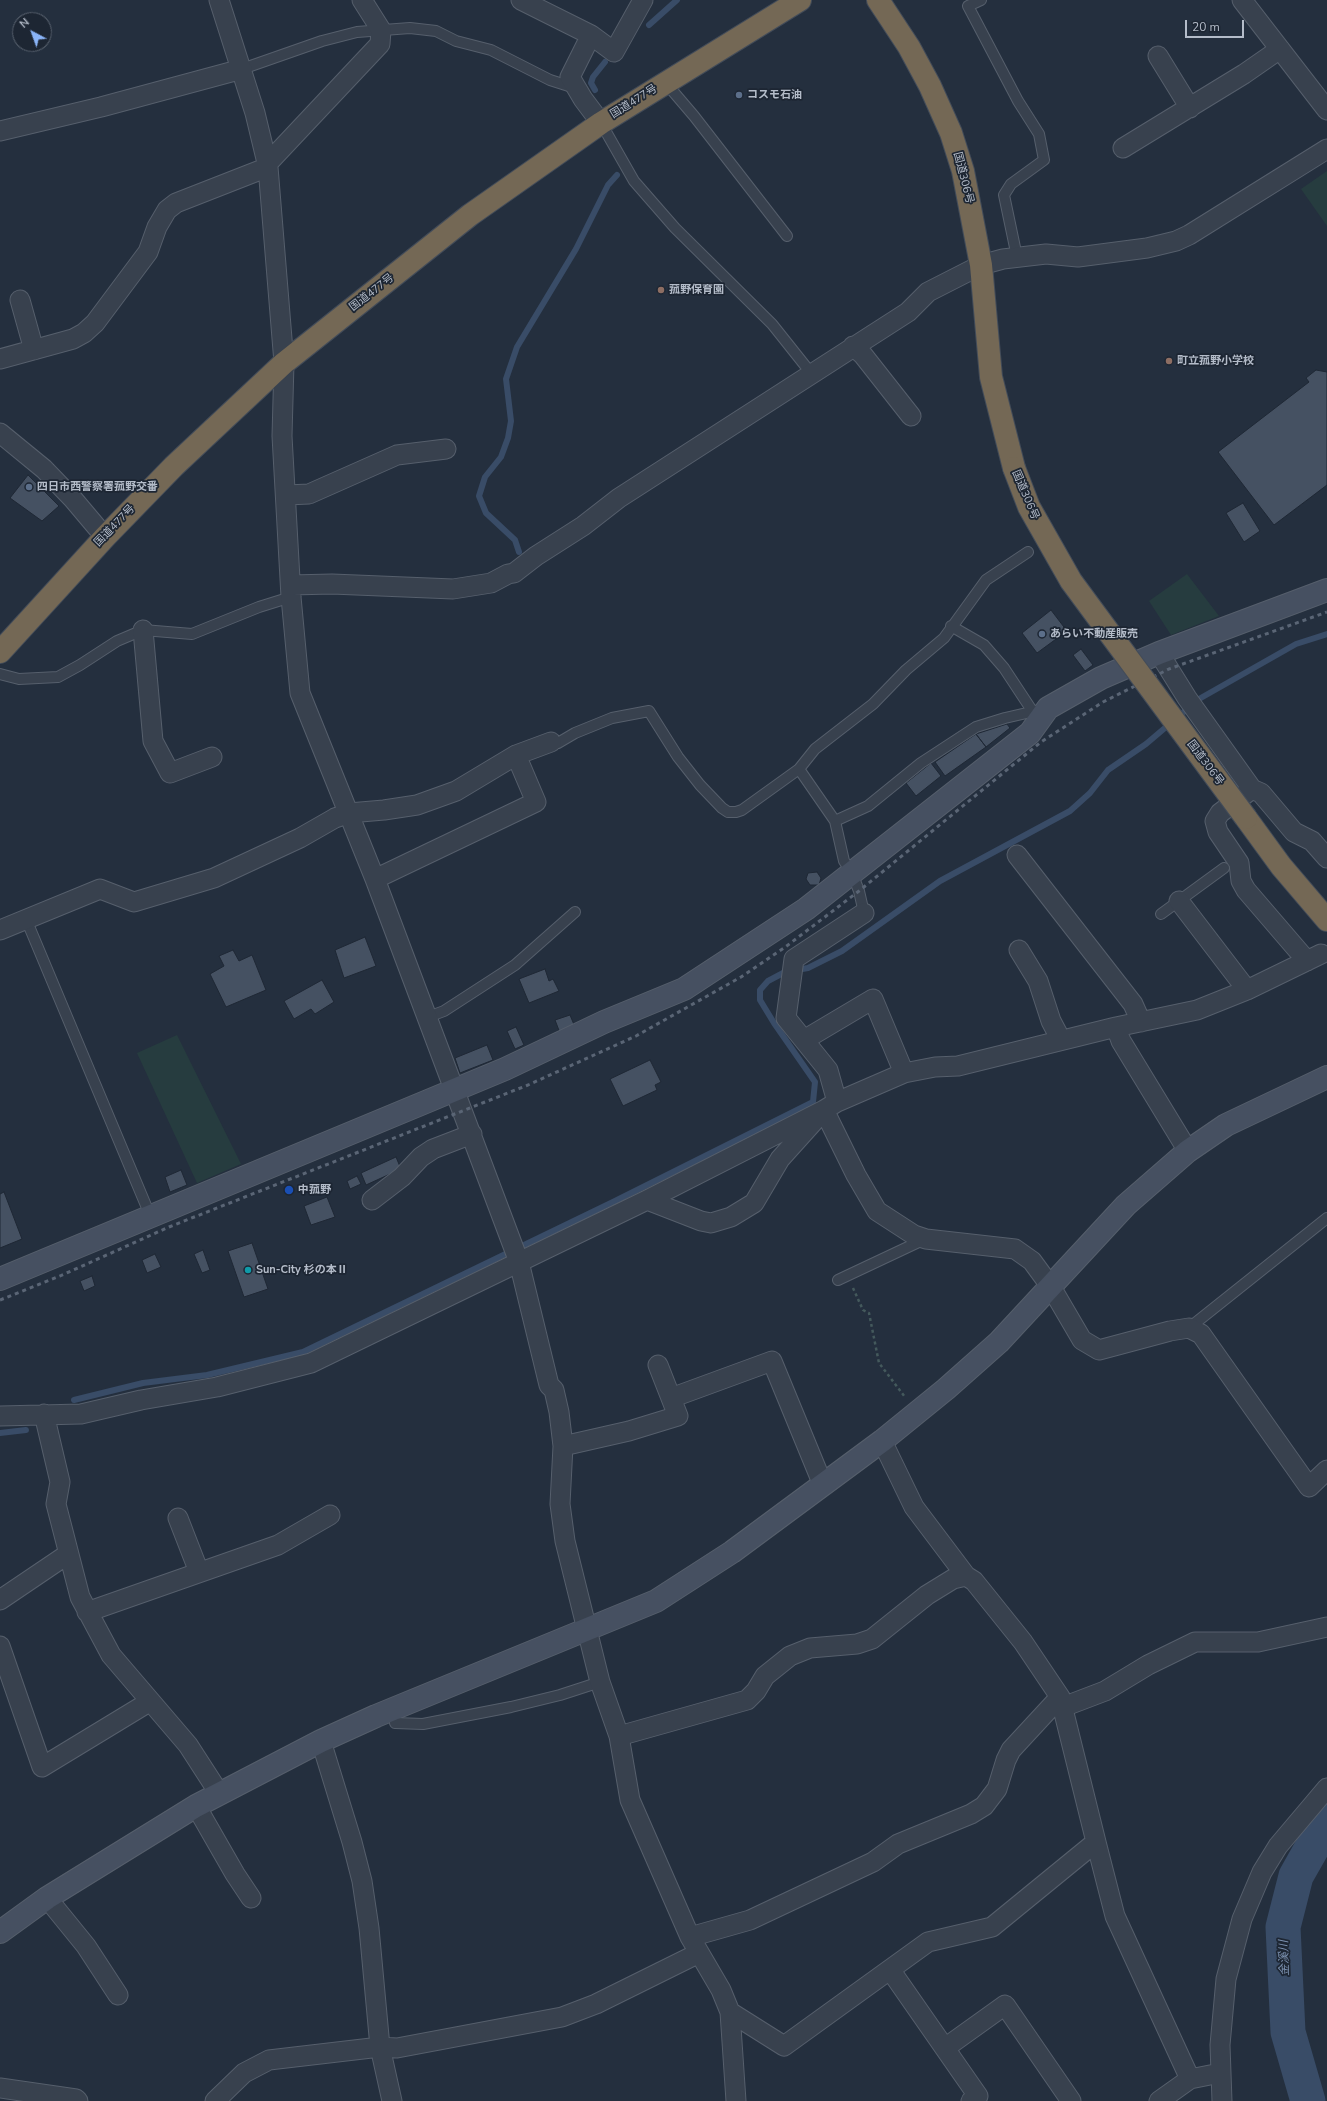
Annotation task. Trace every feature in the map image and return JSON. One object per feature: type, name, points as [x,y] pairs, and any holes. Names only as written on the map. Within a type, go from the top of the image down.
[{"type":"highway","name":"国道477号","points":[[1,648],[105,536],[174,466],[284,362],[470,215],[601,122],[800,0]]},
{"type":"highway","name":"国道306号","points":[[878,0],[912,53],[930,86],[951,133],[963,171],[981,265],[991,377],[1014,468],[1029,507],[1071,581],[1281,866],[1327,920]]},
{"type":"street","points":[[219,0],[242,69],[268,165],[284,362],[282,436],[287,495],[291,591],[300,693],[375,879],[519,1261],[549,1385],[554,1390],[556,1397],[563,1446],[560,1504],[564,1534],[586,1630],[600,1682],[619,1736],[630,1800],[695,1945],[721,1990],[730,2012],[736,2101]]},
{"type":"street","points":[[0,359],[73,339],[84,333],[95,323],[148,252],[157,227],[167,210],[176,204],[268,165],[380,44],[381,30],[362,0]]},
{"type":"street","points":[[521,0],[591,35],[614,52],[643,0]]},
{"type":"street","points":[[1242,0],[1327,110]]},
{"type":"street","points":[[591,35],[570,78],[601,122]]},
{"type":"street","points":[[1123,148],[1190,108],[1280,49]]},
{"type":"street","points":[[1158,56],[1190,108]]},
{"type":"street","points":[[0,131],[101,107],[242,69]]},
{"type":"street","points":[[291,591],[332,584],[453,589],[492,584],[508,574],[514,573],[536,556],[583,526],[619,498],[811,373],[908,312],[928,292],[981,265],[1017,257],[1046,254],[1078,257],[1148,248],[1176,241],[1189,235],[1327,149]]},
{"type":"street","points":[[20,300],[34,350]]},
{"type":"street","points":[[853,346],[864,356],[911,416]]},
{"type":"street","points":[[0,433],[44,469],[73,499],[105,536]]},
{"type":"street","points":[[287,495],[309,494],[397,455],[446,449]]},
{"type":"street","points":[[0,1278],[455,1088],[505,1069],[604,1022],[684,988],[806,909],[1030,733],[1040,710],[1101,678],[1159,654],[1327,590]]},
{"type":"street","points":[[143,630],[153,741],[170,773],[212,757]]},
{"type":"street","points":[[1159,654],[1199,716],[1252,789],[1261,793],[1294,832],[1312,841],[1327,858]]},
{"type":"street","points":[[0,930],[100,889],[134,902],[214,878],[300,838],[335,818],[349,813],[417,805],[456,791],[516,754],[551,742]]},
{"type":"street","points":[[375,879],[536,802],[516,754]]},
{"type":"street","points":[[0,1416],[81,1414],[141,1400],[217,1387],[311,1363],[647,1200],[830,1106],[904,1073],[958,1066],[1116,1027],[1198,1010],[1247,990],[1314,958],[1246,890],[1241,881],[1239,863],[1218,832],[1215,821],[1220,813],[1252,789]]},
{"type":"street","points":[[1016,855],[1133,1004],[1141,1022]]},
{"type":"street","points":[[1179,900],[1247,990]]},
{"type":"street","points":[[864,913],[794,959],[786,1018],[828,1070],[830,1106],[856,1175],[877,1211],[914,1235],[926,1239],[1015,1249],[1032,1261],[1050,1287],[1082,1340],[1099,1350],[1170,1331],[1189,1328],[1201,1334],[1309,1487],[1327,1470]]},
{"type":"street","points":[[1019,950],[1038,981],[1051,1021],[1061,1040]]},
{"type":"street","points":[[804,1040],[873,999],[904,1073]]},
{"type":"street","points":[[1116,1027],[1120,1041],[1188,1151]]},
{"type":"street","points":[[1,1928],[196,1806],[321,1741],[376,1716],[656,1601],[732,1552],[882,1441],[946,1389],[999,1342],[1126,1205],[1188,1151],[1226,1125],[1327,1077]]},
{"type":"street","points":[[647,1200],[701,1221],[711,1223],[731,1217],[754,1203],[780,1159],[830,1106]]},
{"type":"street","points":[[372,1200],[402,1177],[421,1157],[433,1149],[472,1134]]},
{"type":"street","points":[[671,1398],[772,1361],[823,1485]]},
{"type":"street","points":[[563,1446],[629,1431],[678,1416],[658,1365]]},
{"type":"street","points":[[44,1414],[60,1482],[56,1504],[80,1597],[111,1655],[149,1702],[188,1745],[219,1793]]},
{"type":"street","points":[[882,1441],[914,1507],[966,1576],[974,1581],[1023,1642],[1062,1702],[1115,1916],[1190,2079]]},
{"type":"street","points":[[87,1612],[278,1545],[330,1515]]},
{"type":"street","points":[[178,1518],[199,1572]]},
{"type":"street","points":[[0,1600],[68,1554]]},
{"type":"street","points":[[619,1736],[746,1700],[756,1691],[769,1672],[790,1656],[810,1648],[857,1644],[872,1639],[927,1595],[953,1578],[966,1576]]},
{"type":"street","points":[[215,2101],[244,2073],[269,2060],[380,2047],[397,2048],[562,2017],[596,2004],[695,1945],[867,1865],[898,1844],[971,1814],[984,1806],[997,1789],[1006,1760],[1011,1750],[1062,1702],[1105,1691],[1148,1665],[1195,1642],[1258,1642],[1327,1627]]},
{"type":"street","points":[[0,1646],[42,1768],[149,1702]]},
{"type":"street","points":[[321,1741],[352,1842],[362,1881],[369,1928],[380,2047],[392,2101]]},
{"type":"street","points":[[1222,2101],[1220,2045],[1226,1979],[1242,1919],[1262,1872],[1278,1846],[1327,1788]]},
{"type":"street","points":[[196,1806],[235,1874],[252,1898]]},
{"type":"street","points":[[730,2012],[784,2046],[891,1971],[928,1942],[992,1927],[1096,1842]]},
{"type":"street","points":[[47,1898],[86,1946],[118,1996]]},
{"type":"street","points":[[891,1971],[978,2096],[971,2101]]},
{"type":"street","points":[[945,2048],[1005,2005],[1071,2101]]},
{"type":"street","points":[[1159,2101],[1190,2079],[1220,2074]]},
{"type":"street","points":[[0,2088],[78,2101]]},
{"type":"lane","points":[[980,0],[968,6],[1018,101],[1039,134],[1044,160],[1011,184],[1004,195],[1017,257]]},
{"type":"lane","points":[[242,69],[322,41],[357,32],[410,28],[436,31],[456,41],[491,50],[550,80],[576,88]]},
{"type":"lane","points":[[665,82],[694,116],[787,236]]},
{"type":"lane","points":[[601,122],[634,181],[675,228],[772,324],[811,373]]},
{"type":"lane","points":[[551,742],[558,743],[575,733],[612,718],[649,711],[678,757],[696,780],[722,808],[728,812],[742,810],[799,769],[815,749],[873,704],[906,670],[937,644],[986,580],[1028,552]]},
{"type":"lane","points":[[0,674],[19,679],[58,677],[80,665],[117,640],[143,630],[192,634],[259,607],[291,591]]},
{"type":"lane","points":[[835,821],[868,806],[921,763],[976,727],[1040,710],[984,645],[952,626]]},
{"type":"lane","points":[[799,769],[835,821],[844,861],[852,873],[859,891],[864,913]]},
{"type":"lane","points":[[1161,914],[1224,868]]},
{"type":"lane","points":[[428,1017],[444,1011],[515,965],[575,912]]},
{"type":"lane","points":[[26,919],[150,1215]]},
{"type":"lane","points":[[1189,1328],[1327,1218]]},
{"type":"lane","points":[[843,1278],[926,1239]]},
{"type":"lane","points":[[395,1723],[424,1724],[560,1695],[600,1682]]},
{"type":"path","points":[[843,1278],[863,1310],[869,1313],[879,1363],[909,1402]]},
{"type":"green space","points":[[1327,171],[1327,226],[1301,189]]},
{"type":"green space","points":[[1187,574],[1219,616],[1171,635],[1149,601]]},
{"type":"green space","points":[[177,1035],[241,1164],[197,1183],[137,1053]]},
{"type":"building","points":[[1316,370],[1327,372],[1327,485],[1274,525],[1218,452],[1309,382],[1306,378]]},
{"type":"building","name":"四日市西警察署菰野交番","points":[[28,475],[59,506],[42,521],[10,498]]},
{"type":"building","points":[[1243,503],[1260,531],[1244,542],[1226,513]]},
{"type":"building","points":[[1051,610],[1067,631],[1037,653],[1022,633]]},
{"type":"building","points":[[1081,649],[1093,665],[1085,671],[1073,655]]},
{"type":"building","points":[[1007,724],[1010,728],[986,747],[976,734]]},
{"type":"building","points":[[976,734],[986,747],[945,776],[935,762]]},
{"type":"building","points":[[931,763],[941,776],[916,796],[906,783]]},
{"type":"building","points":[[817,872],[821,878],[819,885],[810,885],[806,879],[808,873]]},
{"type":"building","points":[[365,937],[376,966],[344,978],[335,950]]},
{"type":"building","points":[[233,950],[239,961],[252,955],[266,990],[226,1007],[210,974],[224,966],[219,956]]},
{"type":"building","points":[[545,969],[549,981],[553,979],[559,991],[529,1003],[519,979]]},
{"type":"building","points":[[322,980],[334,1002],[315,1014],[311,1009],[294,1019],[284,1001]]},
{"type":"building","points":[[570,1015],[575,1027],[560,1033],[555,1020]]},
{"type":"building","points":[[516,1027],[524,1045],[515,1049],[507,1031]]},
{"type":"building","points":[[487,1045],[493,1060],[460,1073],[455,1058]]},
{"type":"building","points":[[650,1060],[661,1082],[655,1085],[657,1090],[623,1106],[610,1079]]},
{"type":"building","points":[[396,1157],[401,1169],[366,1185],[361,1173]]},
{"type":"building","points":[[181,1170],[187,1185],[170,1192],[165,1177]]},
{"type":"building","points":[[357,1176],[361,1184],[350,1189],[347,1181]]},
{"type":"building","points":[[4,1192],[22,1239],[0,1248],[0,1194]]},
{"type":"building","points":[[327,1197],[335,1217],[311,1225],[304,1206]]},
{"type":"building","name":"Sun-City 杉の本Ⅱ","points":[[252,1243],[268,1289],[244,1297],[228,1251]]},
{"type":"building","points":[[203,1250],[210,1270],[202,1273],[194,1254]]},
{"type":"building","points":[[155,1254],[161,1267],[147,1273],[142,1260]]},
{"type":"building","points":[[92,1276],[95,1286],[84,1291],[80,1281]]},
{"type":"waterway","points":[[649,25],[677,0]]},
{"type":"waterway","points":[[595,90],[591,83],[593,77],[605,62]]},
{"type":"waterway","points":[[519,552],[515,540],[486,513],[479,496],[485,477],[501,457],[508,438],[511,421],[506,379],[517,347],[576,249],[608,185],[617,175]]},
{"type":"waterway","points":[[74,1400],[143,1383],[207,1375],[303,1352],[613,1202],[813,1102],[815,1082],[760,1000],[760,990],[768,981],[785,972],[808,968],[842,951],[940,881],[1070,811],[1090,793],[1108,770],[1146,744],[1199,699],[1296,644],[1327,634]]},
{"type":"waterway","points":[[0,1433],[26,1430]]},
{"type":"waterway","name":"金溪川","points":[[1308,2101],[1288,2032],[1283,1927],[1296,1876],[1327,1821]]},
{"type":"railway","points":[[0,1300],[60,1276],[169,1227],[528,1085],[636,1036],[741,977],[784,948],[859,891],[1041,742],[1103,702],[1169,669],[1327,612]]},
{"type":"place","name":"コスモ石油","points":[[739,95]]},
{"type":"place","name":"菰野保育園","points":[[661,290]]},
{"type":"place","name":"町立菰野小学校","points":[[1169,361]]},
{"type":"place","name":"四日市西警察署菰野交番","points":[[29,487]]},
{"type":"place","name":"あらい不動産販売","points":[[1042,634]]},
{"type":"place","name":"中菰野","points":[[289,1190]]},
{"type":"place","name":"Sun-City 杉の本Ⅱ","points":[[248,1270]]}]
